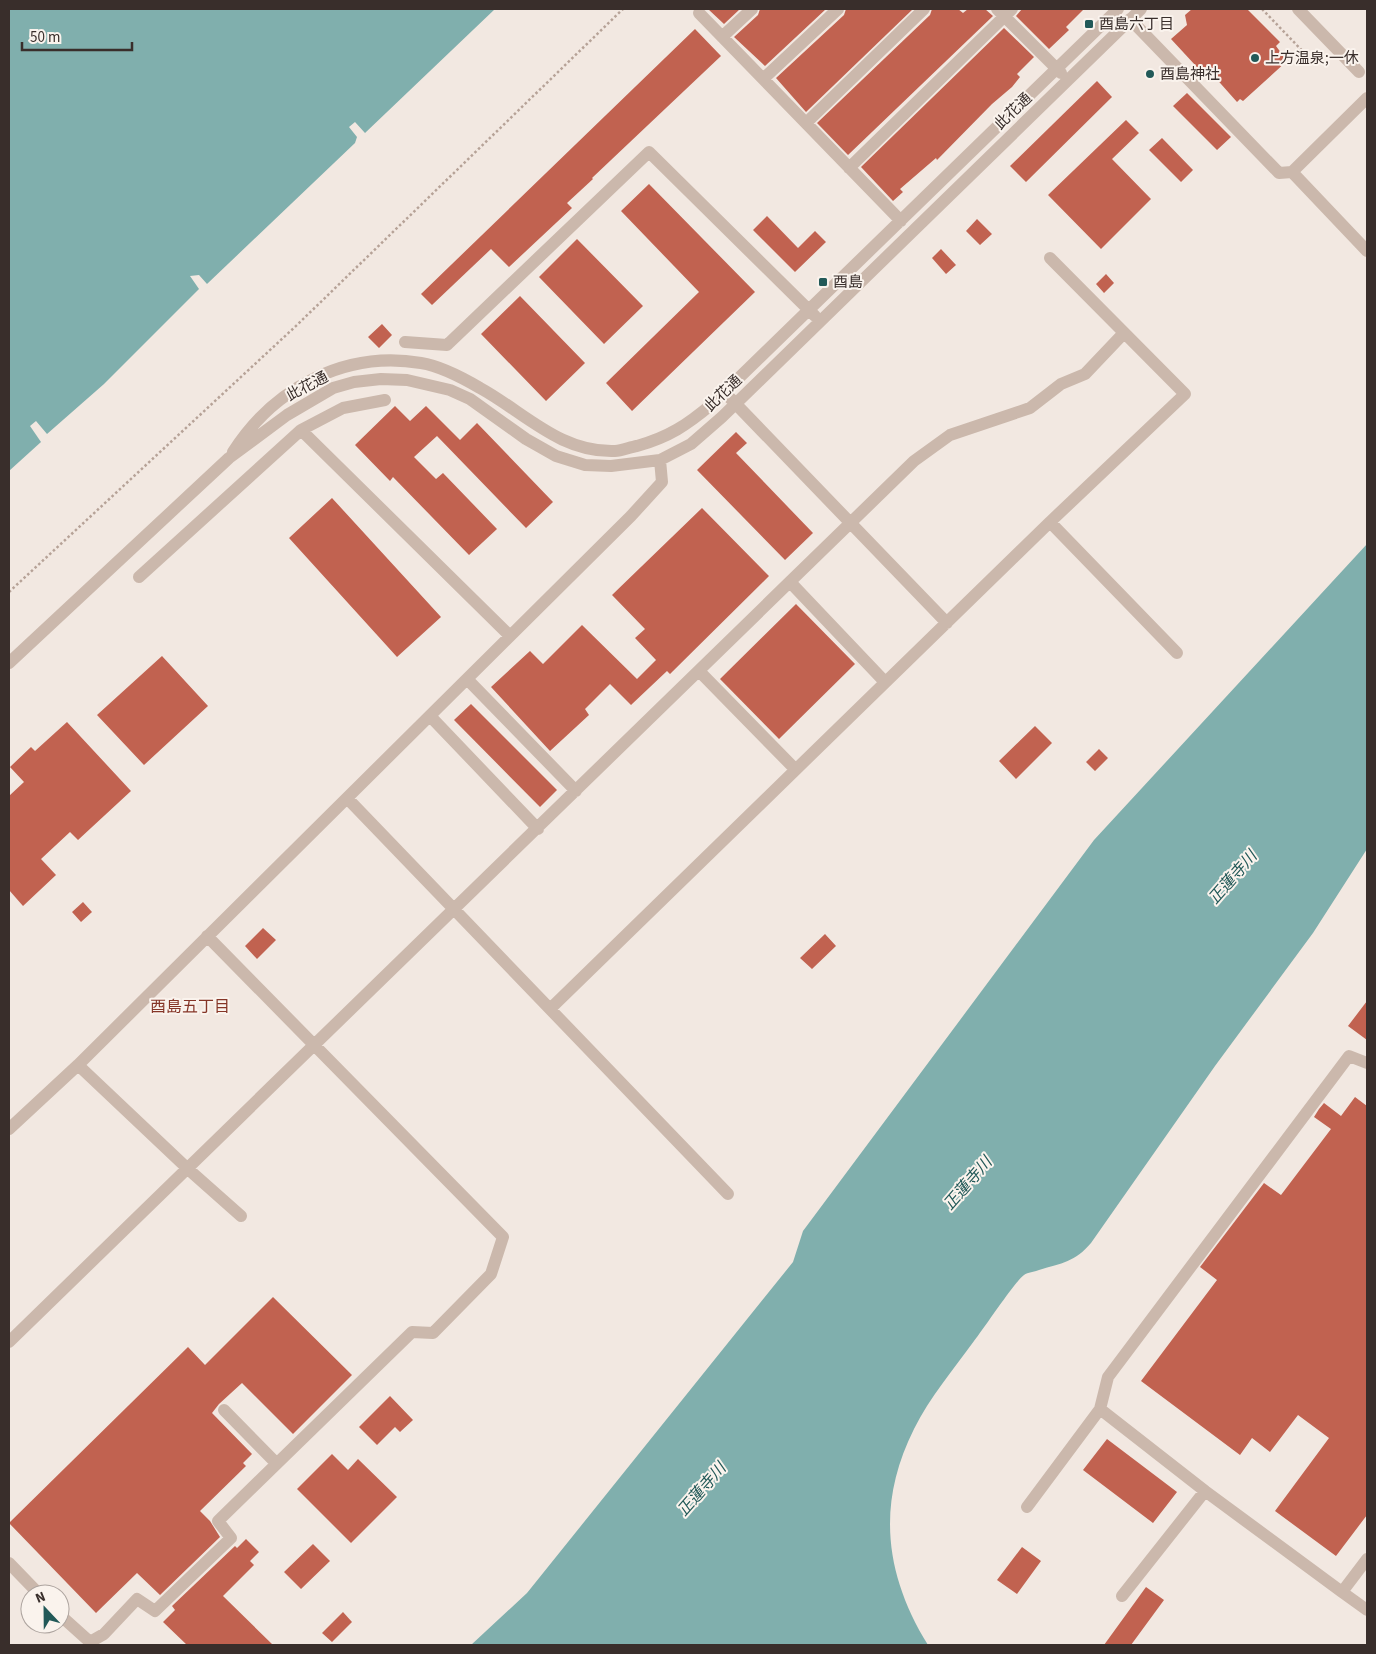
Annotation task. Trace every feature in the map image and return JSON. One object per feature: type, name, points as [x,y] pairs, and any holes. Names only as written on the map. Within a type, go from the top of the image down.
[{"type":"street","points":[[722,37],[752,9]]},
{"type":"street","points":[[763,79],[838,9]]},
{"type":"street","points":[[806,123],[924,9]]},
{"type":"street","name":"此花通","points":[[229,458],[249,427],[302,385],[333,370],[368,361],[395,360],[423,363],[480,388],[542,430],[571,444],[616,451],[660,439],[676,432],[724,393],[1118,9]]},
{"type":"street","name":"此花通","points":[[9,662],[229,458],[287,415],[334,388],[354,382],[380,379],[406,380],[450,390],[470,399],[526,439],[556,456],[585,465],[611,466],[660,460],[691,444],[736,404],[1141,9]]},
{"type":"street","points":[[1298,9],[1359,72]]},
{"type":"street","points":[[849,168],[1004,11],[1068,80]]},
{"type":"street","points":[[700,13],[901,221]]},
{"type":"street","points":[[1130,19],[1280,173],[1292,172],[1367,98]]},
{"type":"street","points":[[405,342],[447,345],[649,152],[820,322]]},
{"type":"street","points":[[1292,172],[1367,251]]},
{"type":"street","points":[[550,1009],[1050,522],[1185,394],[1123,334],[1050,258]]},
{"type":"street","points":[[9,1342],[914,462],[950,435],[1030,408],[1061,384],[1084,374],[1123,334]]},
{"type":"street","points":[[724,393],[946,623]]},
{"type":"street","points":[[139,577],[301,430],[342,408],[385,400]]},
{"type":"street","points":[[301,430],[510,636]]},
{"type":"street","points":[[9,1130],[78,1065],[631,516],[662,482],[660,460]]},
{"type":"street","points":[[1050,522],[1176,653]]},
{"type":"street","points":[[790,582],[885,682]]},
{"type":"street","points":[[699,671],[795,769]]},
{"type":"street","points":[[467,679],[576,791]]},
{"type":"street","points":[[430,716],[538,829]]},
{"type":"street","points":[[347,798],[728,1194]]},
{"type":"street","points":[[70,1624],[90,1642],[104,1634],[137,1599],[156,1611],[231,1538],[218,1520],[412,1332],[433,1333],[491,1274],[504,1238],[207,936]]},
{"type":"street","points":[[1027,1506],[1100,1409],[1108,1377],[1349,1056],[1367,1063]]},
{"type":"street","points":[[78,1065],[188,1169],[241,1216]]},
{"type":"street","points":[[1100,1409],[1205,1491],[1367,1610]]},
{"type":"street","points":[[224,1410],[276,1463]]},
{"type":"street","points":[[1122,1596],[1205,1491]]},
{"type":"street","points":[[1342,1592],[1367,1559]]},
{"type":"street","points":[[9,1563],[29,1584]]},
{"type":"path","points":[[9,592],[297,326],[622,9]]},
{"type":"path","points":[[1262,9],[1315,64]]},
{"type":"water","points":[[9,9],[495,9],[365,133],[355,122],[349,127],[357,137],[355,143],[207,284],[199,275],[190,276],[199,289],[104,384],[47,434],[36,421],[30,426],[41,442],[9,471]]},
{"type":"water","name":"正蓮寺川","points":[[1367,544],[1367,849],[1313,933],[1215,1066],[1091,1243],[1074,1258],[1027,1273],[1020,1279],[942,1384],[920,1417],[902,1457],[894,1485],[890,1512],[895,1566],[902,1592],[913,1619],[928,1645],[471,1645],[527,1593],[793,1262],[803,1231],[1094,840]]},
{"type":"building","points":[[708,9],[740,9],[724,24]]},
{"type":"building","points":[[760,9],[826,9],[765,66],[734,37],[758,15]]},
{"type":"building","points":[[846,9],[913,9],[806,112],[776,78],[844,15]]},
{"type":"building","points":[[932,9],[958,9],[963,13],[968,9],[985,9],[993,16],[848,155],[817,123],[930,15]]},
{"type":"building","points":[[1022,9],[1084,9],[1066,27],[1069,30],[1049,49],[1016,16]]},
{"type":"building","name":"上方温泉;一休","points":[[1192,9],[1247,9],[1280,42],[1276,46],[1287,61],[1243,101],[1240,99],[1237,102],[1213,75],[1208,79],[1171,39],[1187,25],[1185,15]]},
{"type":"building","points":[[1004,28],[1034,57],[1017,74],[1020,77],[1012,87],[992,104],[937,160],[936,158],[900,189],[903,192],[893,201],[861,167]]},
{"type":"building","points":[[695,29],[721,56],[592,178],[567,203],[572,208],[509,267],[491,249],[432,305],[421,294]]},
{"type":"building","points":[[1097,81],[1112,97],[1026,182],[1010,166]]},
{"type":"building","points":[[1187,93],[1231,137],[1217,150],[1173,106]]},
{"type":"building","points":[[1126,120],[1139,133],[1112,159],[1151,199],[1101,249],[1048,195]]},
{"type":"building","points":[[1162,138],[1193,170],[1181,182],[1149,150]]},
{"type":"building","points":[[649,184],[755,292],[632,411],[606,383],[699,292],[621,211]]},
{"type":"building","points":[[767,216],[798,248],[815,231],[826,242],[795,272],[753,230]]},
{"type":"building","points":[[977,219],[992,234],[980,245],[966,231]]},
{"type":"building","points":[[577,239],[643,306],[604,344],[539,277]]},
{"type":"building","points":[[941,249],[956,265],[946,274],[932,258]]},
{"type":"building","points":[[1106,274],[1114,283],[1104,293],[1096,284]]},
{"type":"building","points":[[520,296],[585,363],[546,401],[481,334]]},
{"type":"building","points":[[382,324],[392,335],[379,348],[368,337]]},
{"type":"building","points":[[395,406],[410,421],[426,406],[460,440],[477,423],[553,502],[526,528],[437,436],[414,457],[436,479],[443,473],[497,529],[469,555],[393,477],[390,481],[355,445]]},
{"type":"building","points":[[736,432],[747,443],[736,453],[813,533],[785,560],[697,470]]},
{"type":"building","points":[[332,498],[441,617],[397,657],[289,538]]},
{"type":"building","points":[[702,508],[769,576],[670,674],[667,671],[631,705],[610,684],[585,709],[589,715],[550,751],[491,687],[530,651],[543,664],[582,625],[637,679],[656,660],[635,638],[645,629],[612,595]]},
{"type":"building","points":[[796,604],[855,664],[779,739],[720,679]]},
{"type":"building","points":[[162,656],[208,706],[144,765],[97,715]]},
{"type":"building","points":[[471,704],[557,790],[540,807],[454,720]]},
{"type":"building","points":[[67,722],[131,791],[78,840],[70,832],[41,859],[56,875],[23,906],[9,890],[9,796],[24,782],[10,767],[31,747],[35,751]]},
{"type":"building","points":[[1035,726],[1052,743],[1016,779],[999,761]]},
{"type":"building","points":[[1099,749],[1108,758],[1095,771],[1086,762]]},
{"type":"building","points":[[83,902],[92,912],[81,922],[72,912]]},
{"type":"building","points":[[263,928],[276,940],[257,959],[245,946]]},
{"type":"building","points":[[825,934],[836,946],[812,969],[800,958]]},
{"type":"building","points":[[1367,1001],[1367,1040],[1348,1026]]},
{"type":"building","points":[[1355,1097],[1367,1106],[1367,1515],[1336,1556],[1275,1511],[1329,1438],[1298,1415],[1270,1452],[1252,1438],[1240,1455],[1141,1381],[1217,1280],[1200,1267],[1264,1183],[1281,1195],[1331,1129],[1314,1117],[1319,1109],[1324,1103],[1341,1116]]},
{"type":"building","points":[[273,1297],[352,1375],[293,1434],[242,1383],[219,1404],[212,1413],[252,1454],[243,1463],[246,1466],[200,1511],[210,1521],[220,1537],[160,1595],[137,1573],[96,1613],[9,1523],[188,1347],[205,1365]]},
{"type":"building","points":[[390,1396],[413,1420],[400,1432],[395,1427],[377,1445],[359,1427]]},
{"type":"building","points":[[1107,1439],[1177,1492],[1153,1523],[1083,1470]]},
{"type":"building","points":[[332,1454],[348,1470],[358,1459],[397,1497],[351,1543],[297,1489]]},
{"type":"building","points":[[246,1539],[259,1552],[250,1561],[254,1565],[223,1596],[273,1645],[187,1645],[163,1622],[175,1610],[172,1606],[235,1546],[237,1548]]},
{"type":"building","points":[[313,1544],[330,1561],[301,1589],[284,1572]]},
{"type":"building","points":[[1022,1547],[1041,1561],[1017,1594],[997,1580]]},
{"type":"building","points":[[1146,1587],[1164,1600],[1131,1645],[1104,1645]]},
{"type":"building","points":[[343,1612],[352,1622],[332,1642],[322,1633]]},
{"type":"place","name":"酉島六丁目","points":[[1089,24]]},
{"type":"place","name":"上方温泉;一休","points":[[1255,58]]},
{"type":"place","name":"酉島神社","points":[[1150,74]]},
{"type":"place","name":"酉島","points":[[823,282]]},
{"type":"district","name":"酉島五丁目","points":[[190,1006]]}]
